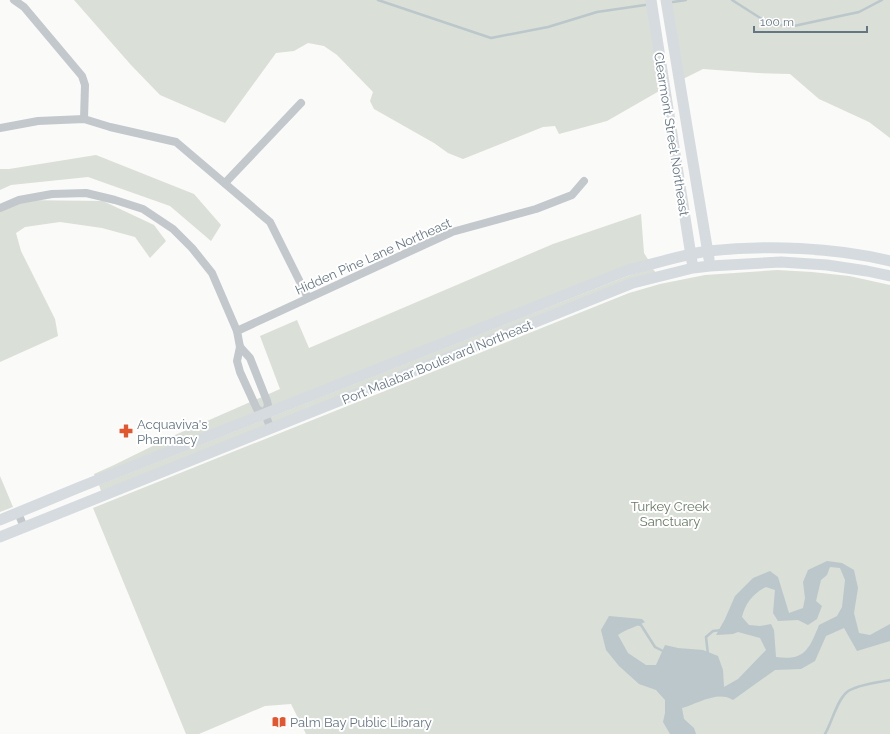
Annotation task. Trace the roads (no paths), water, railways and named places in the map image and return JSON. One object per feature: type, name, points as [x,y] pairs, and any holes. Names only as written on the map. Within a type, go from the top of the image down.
[{"type":"street","points":[[14,0],[24,7],[82,76],[85,85],[84,119]]},
{"type":"street","name":"Clearmont Street Northeast","points":[[652,0],[693,268]]},
{"type":"street","name":"Clearmont Street Northeast","points":[[666,0],[710,266]]},
{"type":"street","points":[[225,183],[301,103]]},
{"type":"street","points":[[0,128],[38,120],[84,119],[110,127],[176,142],[270,222],[308,298]]},
{"type":"street","name":"Hidden Pine Lane Northeast","points":[[237,331],[452,232],[536,209],[572,195],[584,181]]},
{"type":"street","points":[[0,208],[19,200],[52,194],[86,193],[143,209],[173,229],[192,248],[212,273],[237,331],[240,347],[237,361],[240,372],[257,410],[266,414]]},
{"type":"street","points":[[781,262],[782,247]]},
{"type":"street","name":"Port Malabar Boulevard Northeast","points":[[0,520],[628,270],[708,252],[782,247],[871,256],[890,261]]},
{"type":"street","points":[[867,271],[871,256]]},
{"type":"street","name":"Port Malabar Boulevard Northeast","points":[[0,537],[633,283],[693,268],[781,262],[827,265],[890,276]]},
{"type":"street","points":[[240,347],[250,358],[267,401],[268,404],[266,414],[271,429]]},
{"type":"street","points":[[18,513],[24,527]]},
{"type":"waterway","points":[[378,0],[491,38],[548,27],[597,12],[645,5]]},
{"type":"waterway","points":[[673,2],[686,0]]},
{"type":"waterway","points":[[732,0],[765,21],[789,27],[859,12],[882,0]]},
{"type":"waterway","points":[[637,624],[641,625],[655,647],[665,652]]},
{"type":"waterway","points":[[708,655],[706,637],[713,631],[722,630]]},
{"type":"waterway","points":[[825,734],[840,700],[847,692],[861,686],[890,680]]},
{"type":"place","name":"Acquaviva's Pharmacy","points":[[126,431]]},
{"type":"place","name":"Palm Bay Public Library","points":[[279,722]]},
{"type":"park label","name":"Turkey Creek Sanctuary","points":[[670,514]]}]
